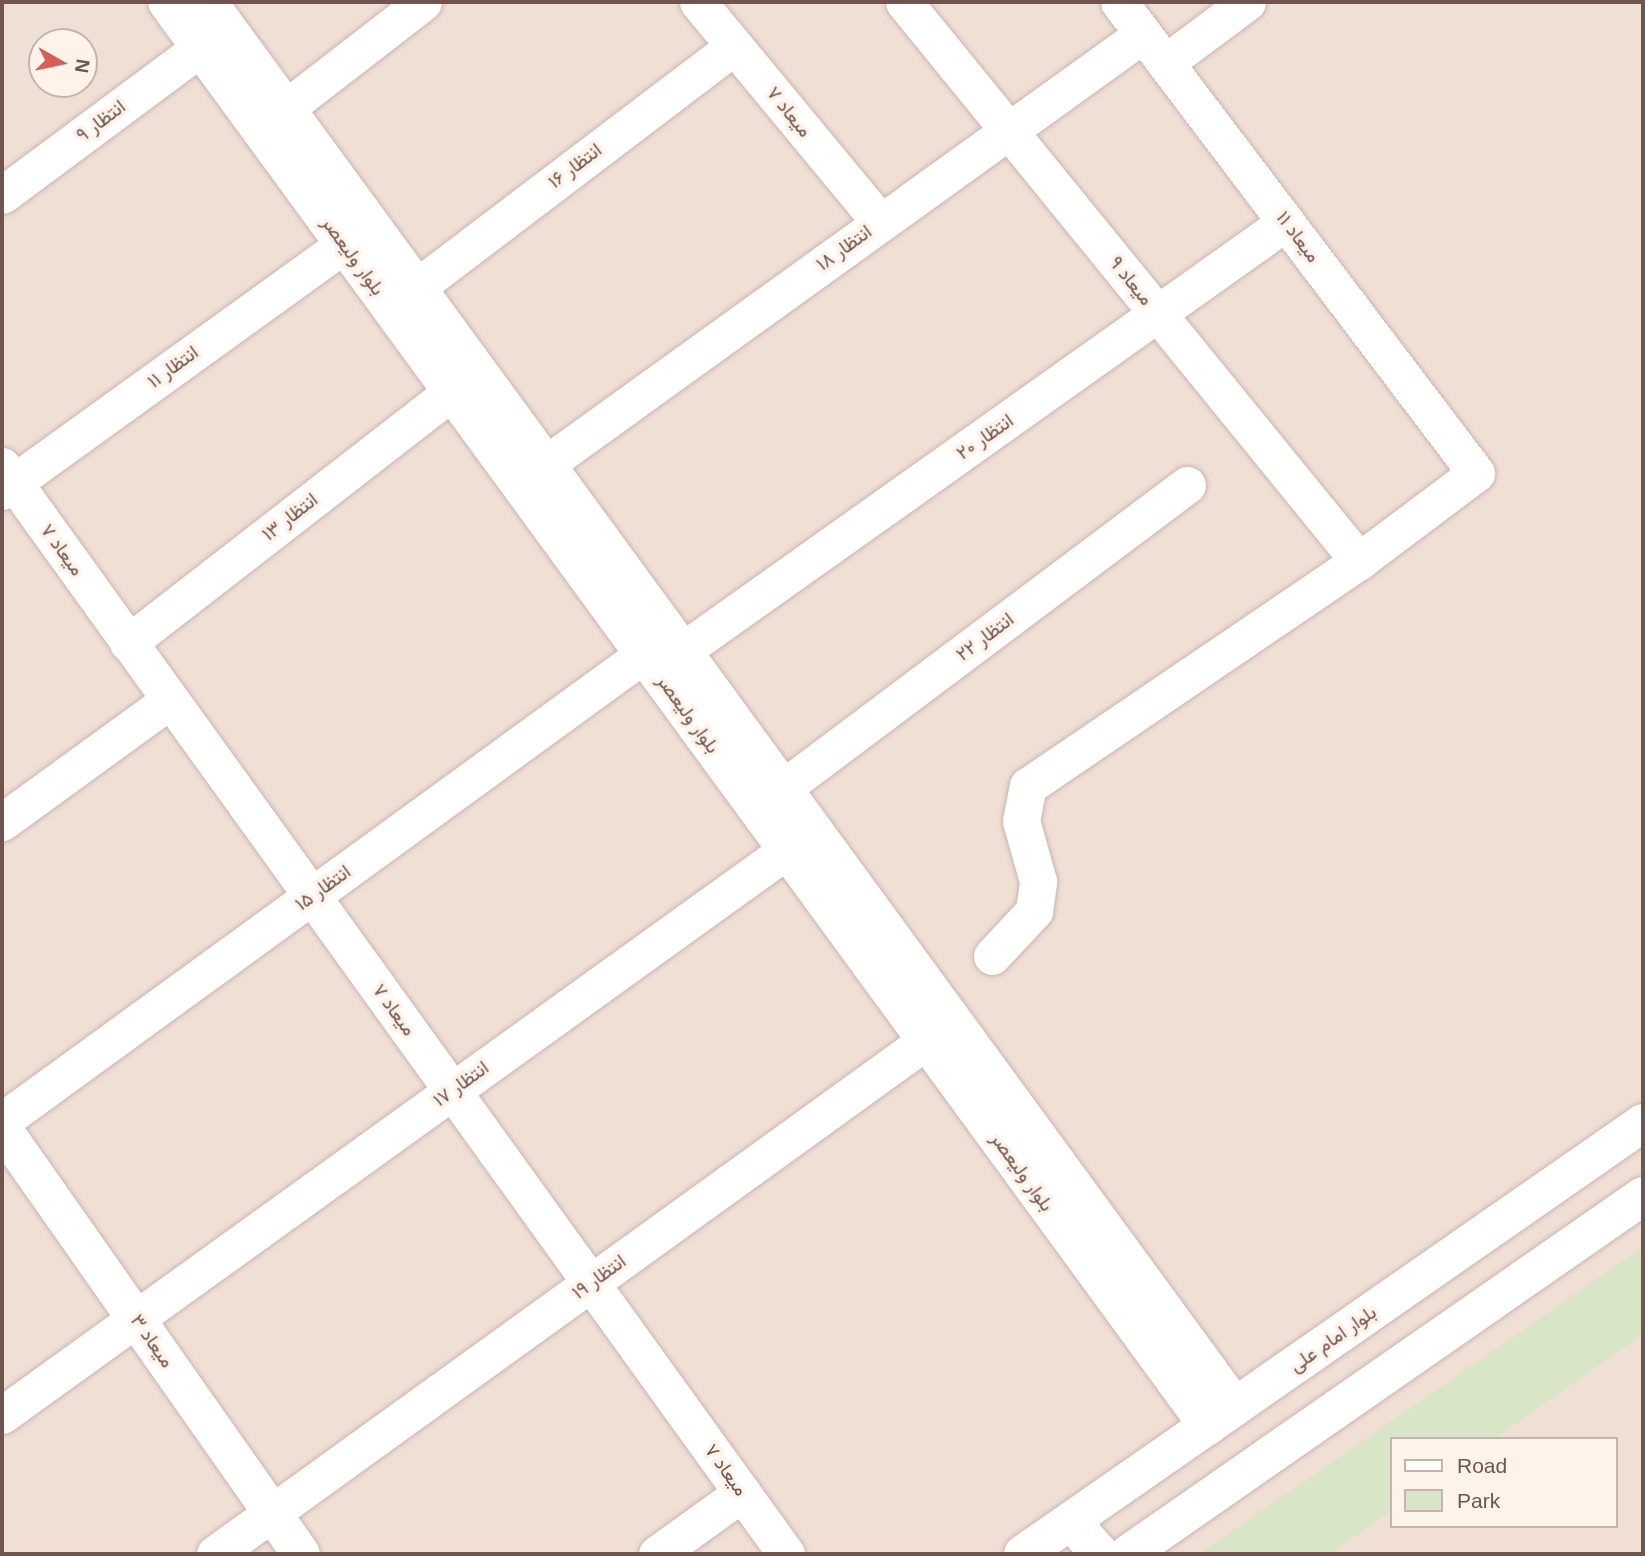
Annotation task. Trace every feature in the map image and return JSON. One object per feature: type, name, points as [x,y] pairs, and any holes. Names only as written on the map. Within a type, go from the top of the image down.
[{"type":"street","name":"بلوار ولیعصر","points":[[167,2],[644,654],[762,778],[787,850],[926,1041],[1182,1362]]},
{"type":"street","name":"بلوار ولیعصر","points":[[208,2],[682,651],[762,778],[1221,1417]]},
{"type":"street","points":[[286,108],[423,2]]},
{"type":"street","name":"میعاد ۷","points":[[698,2],[880,222]]},
{"type":"street","name":"میعاد ۹","points":[[904,2],[1359,561]]},
{"type":"street","name":"میعاد ۱۱","points":[[1119,2],[1476,473],[1359,561]]},
{"type":"street","points":[[1165,63],[1247,2]]},
{"type":"street","name":"انتظار ۱۸","points":[[546,464],[1143,34]]},
{"type":"street","name":"انتظار ۱۶","points":[[416,287],[734,46]]},
{"type":"street","name":"انتظار ۹","points":[[2,195],[201,47]]},
{"type":"street","name":"انتظار ۲۰","points":[[682,651],[1286,222]]},
{"type":"street","name":"انتظار ۱۱","points":[[6,480],[344,244]]},
{"type":"street","name":"انتظار ۱۳","points":[[128,643],[452,392]]},
{"type":"street","name":"میعاد ۷","points":[[6,480],[128,643],[786,1554]]},
{"type":"street","name":"انتظار ۲۲","points":[[762,778],[1187,485]]},
{"type":"street","points":[[992,957],[1034,911],[1038,881],[1021,821],[1028,786],[1359,561]]},
{"type":"street","name":"انتظار ۱۵","points":[[2,1121],[644,654]]},
{"type":"street","points":[[2,822],[170,701]]},
{"type":"street","name":"انتظار ۱۷","points":[[2,1415],[787,850]]},
{"type":"street","name":"انتظار ۱۹","points":[[215,1554],[926,1041]]},
{"type":"street","name":"بلوار امام علی","points":[[1023,1554],[1643,1123]]},
{"type":"street","name":"میعاد ۳","points":[[2,1128],[301,1554]]},
{"type":"street","points":[[1128,1554],[1643,1196]]},
{"type":"street","points":[[1423,1276],[1445,1282],[1453,1291],[1460,1300],[1462,1322]]},
{"type":"street","points":[[657,1554],[742,1493]]},
{"type":"street","points":[[1077,1517],[1084,1536],[1100,1554]]},
{"type":"shaded area","points":[[2,2],[1643,2],[1643,1554],[2,1554]]},
{"type":"green space","points":[[1643,1247],[1643,1334],[1497,1437],[1390,1437],[1390,1512],[1330,1554],[1199,1554]]}]
